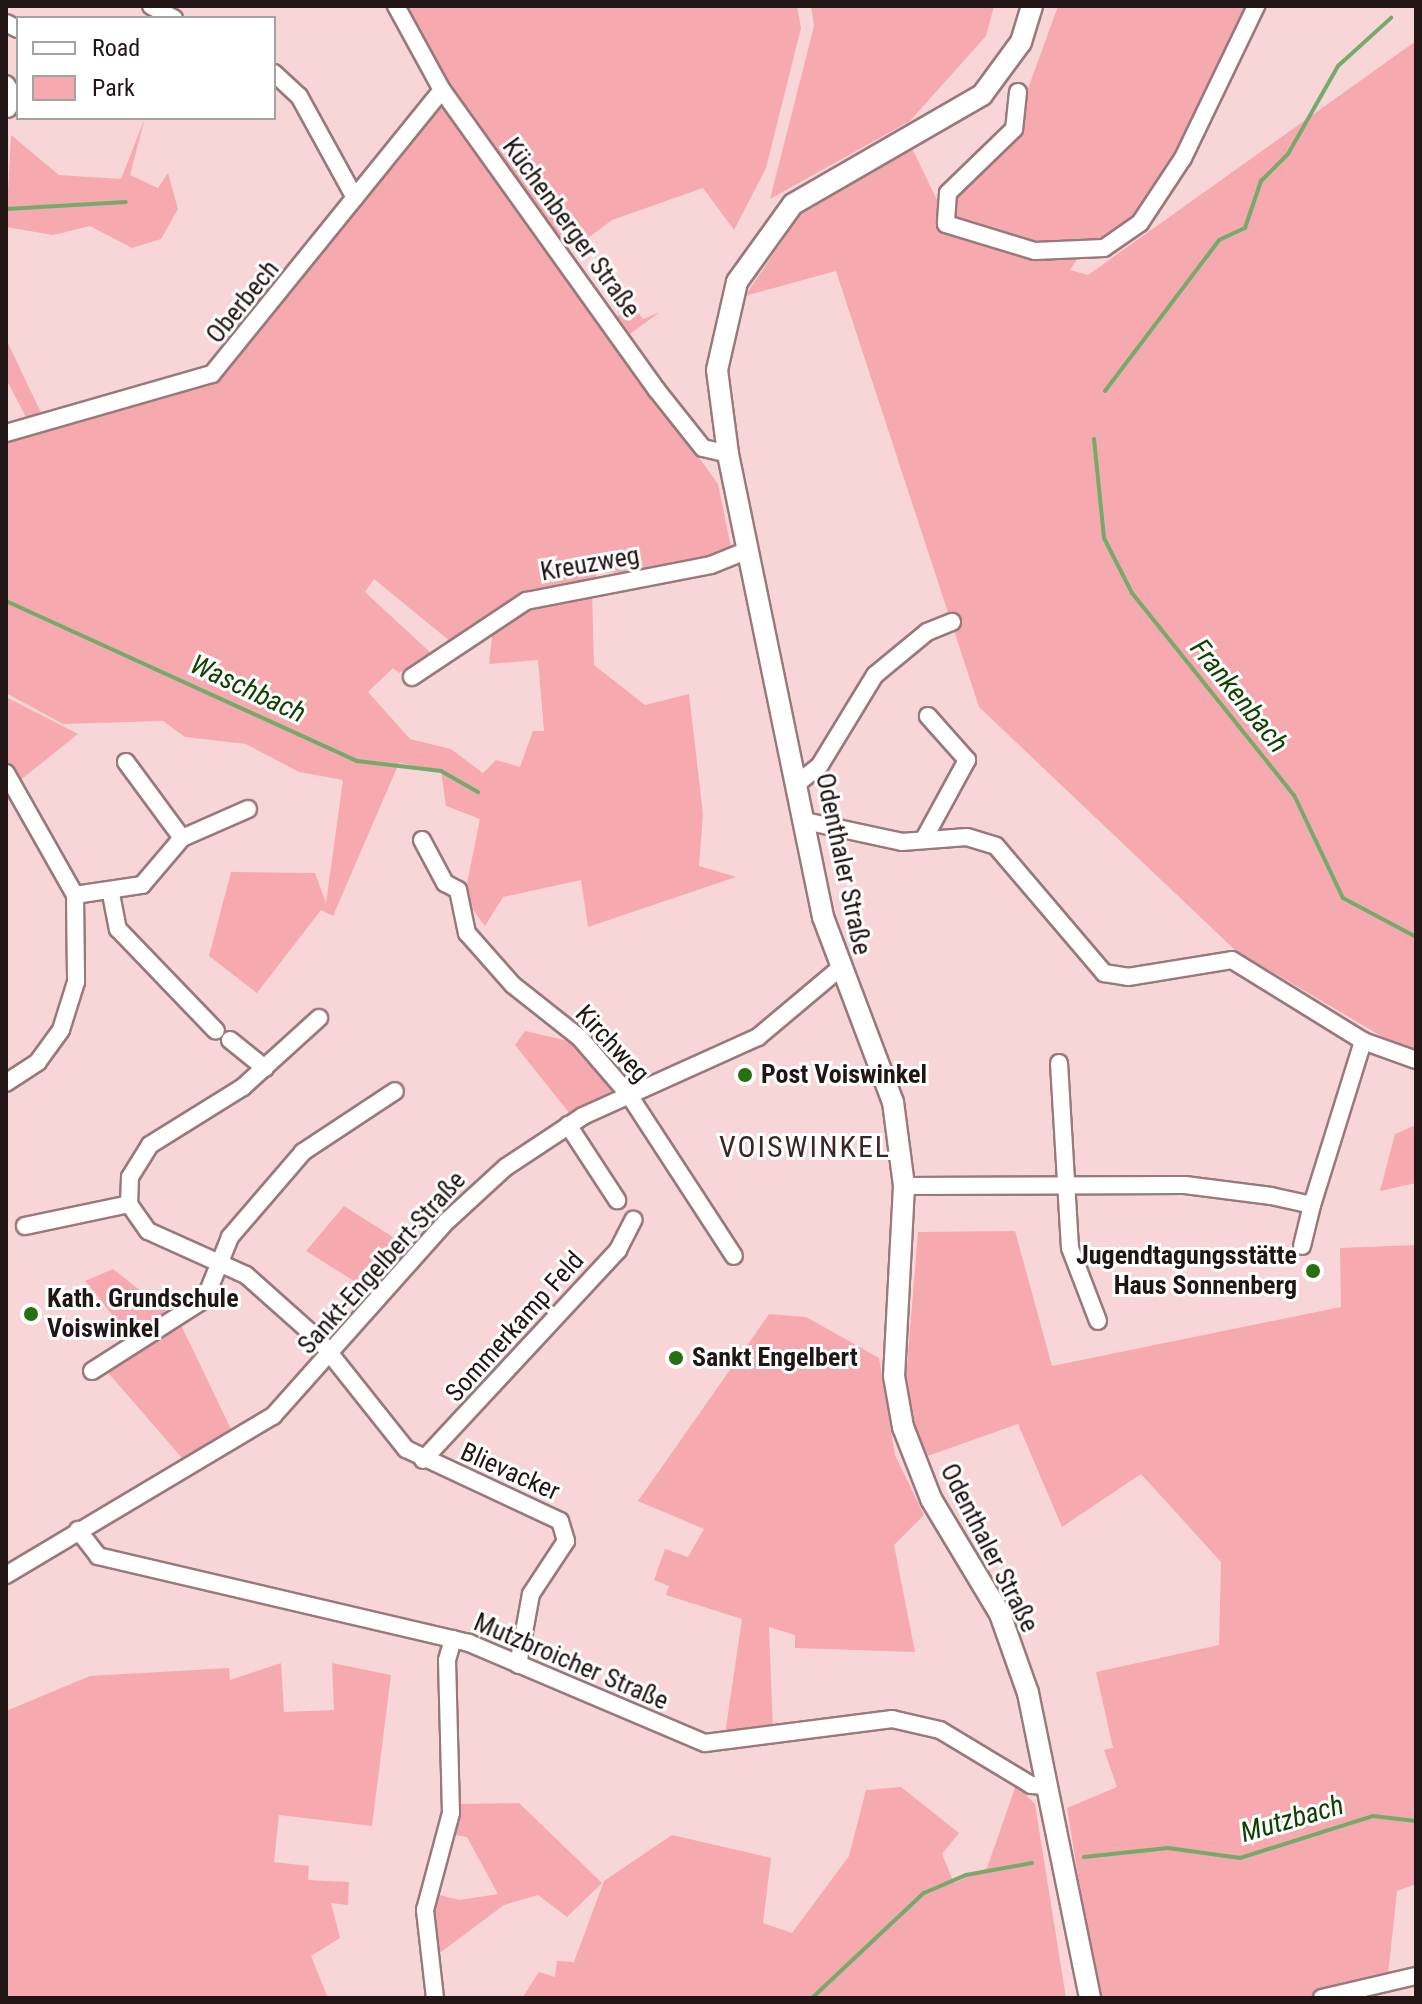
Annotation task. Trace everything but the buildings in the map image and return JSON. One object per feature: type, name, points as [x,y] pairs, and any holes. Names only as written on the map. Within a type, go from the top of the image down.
[{"type":"main road","name":"Odenthaler Straße","points":[[1032,6],[1016,52],[982,95],[793,204],[763,239],[732,294],[721,340],[718,394],[805,821],[839,969],[893,1102],[904,1186],[894,1376],[903,1427],[931,1499],[1000,1614],[1028,1693],[1090,1998]]},
{"type":"street","points":[[151,6],[170,16]]},
{"type":"street","name":"Küchenberger Straße","points":[[396,6],[442,90],[693,436],[713,455],[728,454]]},
{"type":"street","points":[[1018,92],[1014,129],[948,193],[946,224],[1035,251],[1104,248],[1140,223],[1183,158],[1256,6]]},
{"type":"street","points":[[276,75],[299,96],[355,198]]},
{"type":"street","points":[[6,84],[14,96],[8,109]]},
{"type":"street","name":"Oberbech","points":[[6,433],[212,374],[442,90]]},
{"type":"street","name":"Kreuzweg","points":[[412,677],[526,601],[711,565],[748,550]]},
{"type":"street","points":[[798,783],[820,765],[875,675],[927,632],[952,622]]},
{"type":"street","points":[[925,837],[967,760],[928,716]]},
{"type":"street","points":[[126,762],[182,838]]},
{"type":"street","points":[[6,773],[75,895],[75,1006],[38,1062],[6,1083]]},
{"type":"street","points":[[75,895],[111,894],[153,877],[182,838],[248,809]]},
{"type":"street","points":[[805,821],[902,842],[925,837],[967,837],[996,846],[1104,973],[1128,977],[1232,960],[1363,1041],[1416,1060]]},
{"type":"street","name":"Kirchweg","points":[[422,840],[445,883],[458,890],[477,945],[580,1038],[629,1095],[734,1256]]},
{"type":"street","points":[[111,894],[118,929],[223,1036],[265,1068]]},
{"type":"street","name":"Sankt-Engelbert-Straße","points":[[6,1575],[273,1416],[334,1355],[458,1210],[568,1125],[758,1037],[839,969]]},
{"type":"street","points":[[25,1226],[129,1204],[130,1177],[150,1145],[265,1068],[319,1018]]},
{"type":"street","points":[[1302,1246],[1363,1041]]},
{"type":"street","points":[[1059,1063],[1070,1248],[1098,1321]]},
{"type":"street","points":[[92,1371],[205,1299],[230,1237],[303,1152],[395,1091]]},
{"type":"street","points":[[568,1125],[617,1200]]},
{"type":"street","points":[[904,1186],[1185,1185],[1312,1205]]},
{"type":"street","name":"Blievacker","points":[[129,1204],[148,1231],[222,1263],[334,1355],[396,1441],[423,1460],[565,1527],[565,1544],[531,1594],[518,1665]]},
{"type":"street","name":"Sommerkamp Feld","points":[[423,1460],[618,1250],[633,1220]]},
{"type":"street","name":"Mutzbroicher Straße","points":[[78,1530],[98,1556],[453,1639],[705,1743],[892,1719],[940,1730],[1031,1785],[1047,1786]]},
{"type":"street","points":[[435,1998],[425,1910],[451,1813],[447,1672],[453,1639]]},
{"type":"street","points":[[1322,1998],[1416,1976]]},
{"type":"green space","points":[[403,6],[797,6],[801,28],[766,168],[734,230],[703,188],[612,220],[588,238],[582,229],[566,241],[570,251],[453,93]]},
{"type":"green space","points":[[811,6],[994,6],[986,36],[910,121],[770,199],[814,26]]},
{"type":"green space","points":[[1058,6],[1259,6],[1140,223],[1079,252],[959,233],[946,209],[948,193],[995,149],[1025,97]]},
{"type":"green space","points":[[1416,41],[1416,1048],[1405,1050],[1235,950],[979,707],[836,271],[745,296],[811,198],[910,144],[953,233],[1079,256],[1070,270],[1088,275]]},
{"type":"green space","points":[[446,107],[718,484],[732,552],[626,581],[624,572],[596,573],[597,585],[564,583],[509,603],[451,642],[374,579],[365,592],[432,654],[399,673],[393,668],[368,692],[410,739],[451,749],[483,773],[496,760],[520,767],[533,731],[544,731],[538,660],[489,664],[493,627],[514,611],[592,591],[594,665],[645,705],[689,694],[703,814],[699,866],[736,877],[588,927],[581,880],[503,897],[485,926],[464,898],[480,819],[446,806],[441,771],[399,763],[333,916],[321,910],[257,993],[209,956],[231,872],[315,873],[326,903],[343,780],[299,772],[246,744],[185,737],[163,721],[63,724],[6,693],[6,439],[222,375],[431,108]]},
{"type":"green space","points":[[144,120],[130,175],[158,188],[168,173],[178,209],[161,239],[132,248],[90,226],[53,235],[6,227],[11,135],[59,175],[121,179]]},
{"type":"green space","points":[[634,307],[643,319],[660,312],[630,334],[617,316]]},
{"type":"green space","points":[[6,339],[43,417],[28,421],[6,379]]},
{"type":"green space","points":[[6,697],[78,734],[18,782],[6,762]]},
{"type":"green space","points":[[525,1031],[582,1044],[615,1090],[570,1114],[515,1045]]},
{"type":"green space","points":[[1416,1125],[1416,1183],[1380,1191],[1395,1134]]},
{"type":"green space","points":[[344,1206],[410,1248],[373,1293],[306,1251]]},
{"type":"green space","points":[[1015,1231],[1052,1366],[1341,1307],[1340,1248],[1416,1245],[1416,1884],[1397,1891],[1387,1985],[1316,1998],[1098,1998],[1067,1808],[1117,1787],[1104,1750],[1113,1748],[1096,1672],[1219,1645],[1221,1562],[1141,1474],[1062,1527],[1018,1424],[922,1458],[906,1379],[918,1232]]},
{"type":"green space","points":[[113,1269],[170,1314],[135,1334],[125,1331],[85,1281]]},
{"type":"green space","points":[[769,1314],[806,1317],[879,1358],[895,1455],[924,1515],[894,1545],[915,1652],[795,1648],[795,1635],[769,1627],[773,1731],[725,1734],[742,1619],[666,1595],[669,1586],[654,1580],[665,1549],[688,1557],[704,1529],[638,1501]]},
{"type":"green space","points":[[179,1321],[231,1429],[182,1458],[104,1368]]},
{"type":"green space","points":[[281,1663],[284,1712],[334,1710],[332,1663],[391,1675],[372,1826],[279,1815],[274,1862],[309,1866],[308,1880],[349,1882],[348,1905],[331,1903],[340,1938],[311,1956],[328,1998],[6,1998],[6,1711],[90,1676],[229,1668],[230,1680]]},
{"type":"green space","points":[[1016,1785],[1035,1804],[1066,1998],[522,1998],[539,1972],[555,1977],[557,1961],[574,1962],[604,1881],[672,1835],[771,1858],[763,1923],[792,1933],[849,1856],[866,1790],[901,1787],[959,1833],[942,1854],[954,1883],[987,1868]]},
{"type":"green space","points":[[519,1803],[602,1883],[567,1917],[538,1895],[504,1905],[437,1955],[431,1913],[436,1894],[459,1900],[498,1894],[467,1837],[455,1835],[456,1804]]},
{"type":"waterway","name":"Frankenbach","points":[[1105,391],[1219,240],[1245,228],[1261,181],[1288,154],[1338,66],[1391,18]]},
{"type":"waterway","points":[[6,209],[126,202]]},
{"type":"waterway","name":"Frankenbach","points":[[1094,439],[1104,538],[1132,593],[1294,795],[1343,898],[1416,937]]},
{"type":"waterway","name":"Waschbach","points":[[6,601],[357,761],[441,771],[478,792]]},
{"type":"waterway","name":"Mutzbach","points":[[1084,1857],[1168,1848],[1240,1858],[1373,1816],[1416,1821]]},
{"type":"waterway","name":"Mutzbach","points":[[812,1998],[924,1893],[966,1875],[1032,1863]]},
{"type":"place","name":"Post Voiswinkel","points":[[745,1075]]},
{"type":"place","name":"Jugendtagungsstätte Haus Sonnenberg","points":[[1313,1271]]},
{"type":"place","name":"Kath. Grundschule Voiswinkel","points":[[31,1314]]},
{"type":"place","name":"Sankt Engelbert","points":[[676,1358]]},
{"type":"district","name":"VOISWINKEL","points":[[805,1147]]}]
